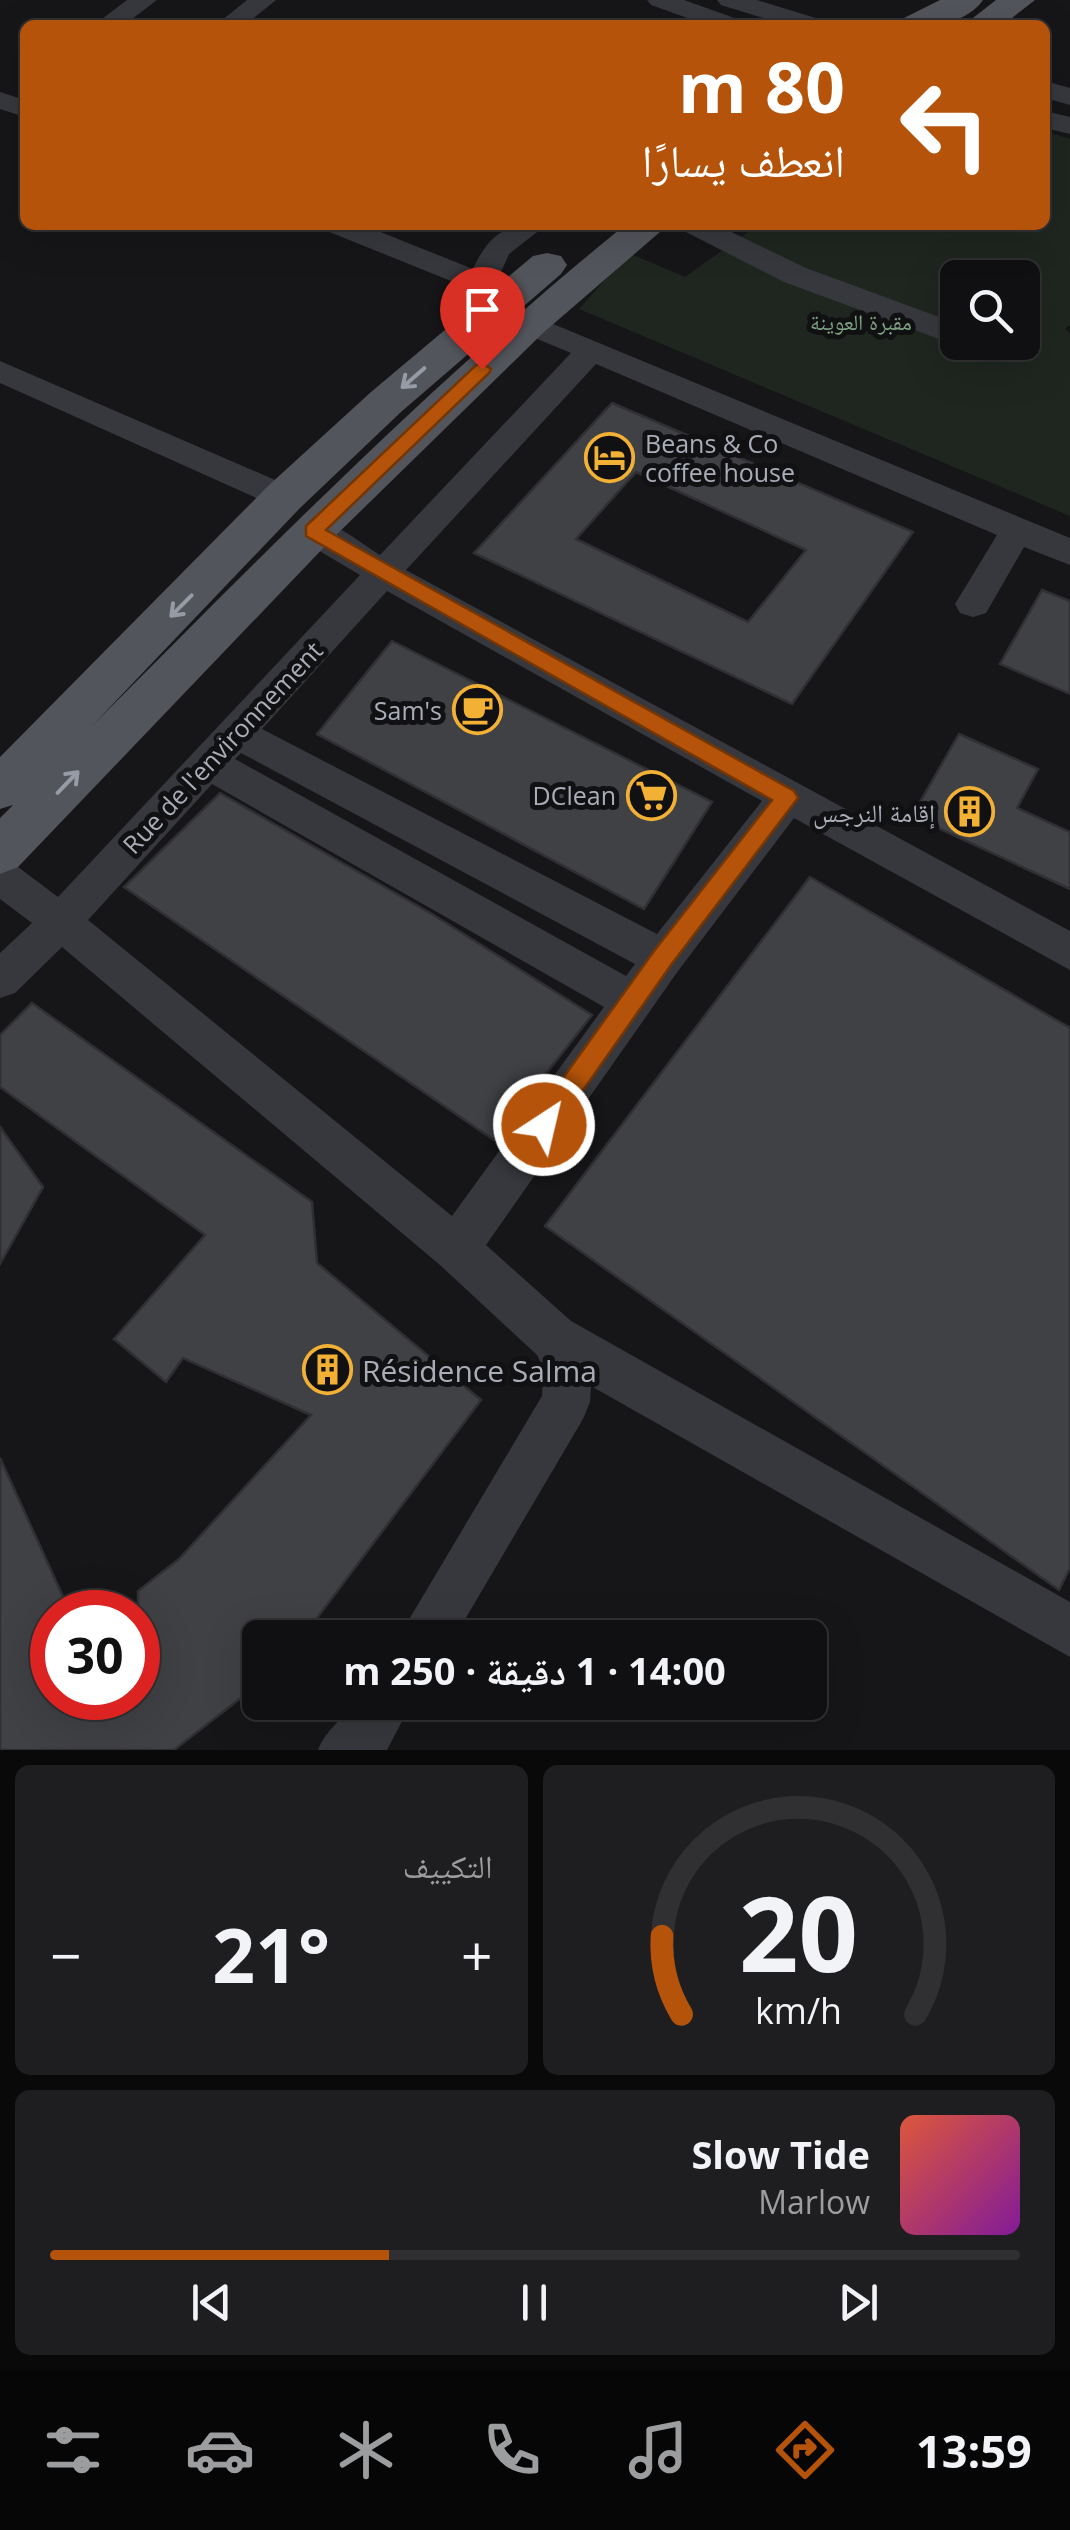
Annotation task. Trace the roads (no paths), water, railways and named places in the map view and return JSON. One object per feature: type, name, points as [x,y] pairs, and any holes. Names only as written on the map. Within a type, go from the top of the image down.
[{"type":"main road","points":[[926,20],[966,0]]},
{"type":"main road","points":[[988,20],[1018,0]]},
{"type":"main road","points":[[0,789],[284,497],[588,230]]},
{"type":"main road","points":[[0,852],[313,531],[506,299],[639,230]]},
{"type":"street","points":[[114,20],[144,0]]},
{"type":"street","points":[[236,20],[263,0]]},
{"type":"street","points":[[660,0],[718,20]]},
{"type":"street","points":[[730,0],[796,20]]},
{"type":"street","points":[[348,230],[506,299],[592,350],[1070,552]]},
{"type":"street","points":[[506,299],[497,249],[524,230]]},
{"type":"street","points":[[704,230],[794,276],[940,329]]},
{"type":"street","name":"Rue de l'environnement","points":[[0,980],[61,922],[592,350]]},
{"type":"street","points":[[0,371],[284,497]]},
{"type":"street","points":[[973,604],[1017,530]]},
{"type":"street","points":[[313,531],[786,798],[1070,952]]},
{"type":"street","points":[[235,732],[663,958]]},
{"type":"street","points":[[207,762],[632,1001]]},
{"type":"street","points":[[456,1248],[663,958],[786,798]]},
{"type":"street","points":[[0,876],[456,1248],[554,1338],[1070,1631]]},
{"type":"street","points":[[435,1620],[566,1402],[567,1366],[554,1338]]},
{"type":"street","points":[[345,1750],[365,1736],[374,1720]]},
{"type":"place","name":"Beans & Co coffee house","points":[[610,457]]},
{"type":"place","name":"Sam's","points":[[477,710]]},
{"type":"place","name":"DClean","points":[[651,795]]},
{"type":"place","name":"إقامة النرجس","points":[[970,812]]},
{"type":"place","name":"Résidence Salma","points":[[327,1370]]},
{"type":"park label","name":"مقبرة العوينة","points":[[861,321]]}]
